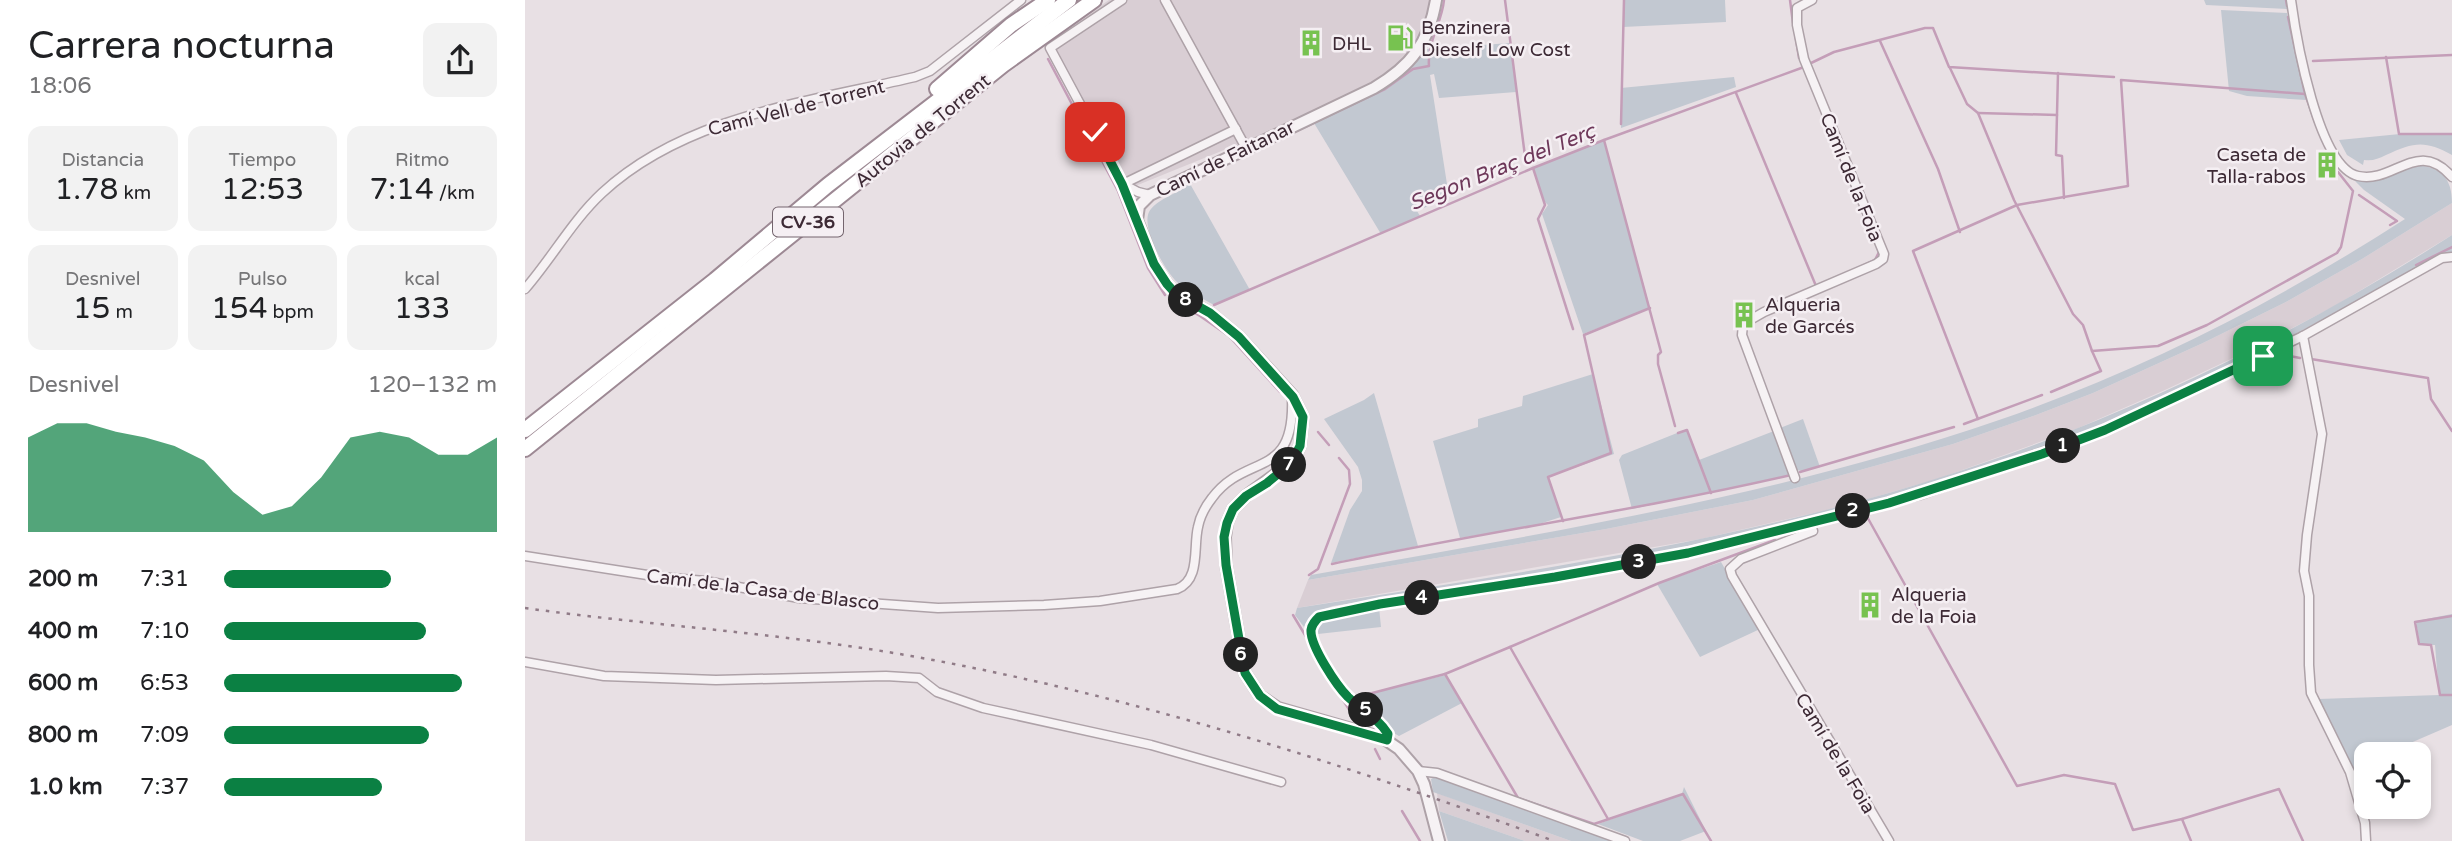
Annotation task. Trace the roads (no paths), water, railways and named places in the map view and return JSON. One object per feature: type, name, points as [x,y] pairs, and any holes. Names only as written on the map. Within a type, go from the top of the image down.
[{"type":"highway","points":[[828,185],[1011,25],[1048,0]]},
{"type":"highway","name":"Autovia de Torrent","points":[[525,430],[715,280],[828,185],[1069,0]]},
{"type":"highway","name":"Autovia de Torrent","points":[[525,449],[1003,65],[1094,0]]},
{"type":"street","name":"Camí Vell de Torrent","points":[[525,289],[591,204],[648,157],[703,130],[741,118],[915,78],[930,71],[1021,0]]},
{"type":"street","points":[[1122,0],[1051,48],[1122,184],[1154,264],[1167,284],[1176,294],[1210,313],[1239,337],[1291,395],[1303,417],[1300,446],[1291,463],[1246,496],[1233,509],[1224,537],[1226,565],[1245,673],[1260,696],[1277,709],[1387,740],[1399,749],[1418,771],[1439,841]]},
{"type":"street","points":[[1165,0],[1246,148]]},
{"type":"street","name":"Camí de Faitanar","points":[[1137,220],[1139,206],[1150,195],[1374,88],[1400,70],[1423,42],[1430,27],[1436,0]]},
{"type":"street","name":"Camí de la Foia","points":[[1795,478],[1742,335],[1743,324],[1764,312],[1876,264],[1883,259],[1884,254],[1804,59],[1797,25],[1797,8],[1812,0]]},
{"type":"street","points":[[2291,0],[2305,79],[2314,108],[2340,167],[2357,176],[2369,177],[2413,161],[2429,161],[2443,167],[2452,177]]},
{"type":"street","name":"Camí de Faitanar","points":[[1122,184],[1236,129]]},
{"type":"street","points":[[1122,184],[1150,195]]},
{"type":"street","points":[[1387,740],[1388,734],[1379,720],[1347,696],[1326,665],[1311,631],[1313,622],[1319,617],[1380,604],[1688,553],[1920,495],[2105,430],[2303,336],[2442,258],[2452,257]]},
{"type":"street","points":[[2303,336],[2322,434],[2304,571],[2309,596],[2311,693],[2350,772],[2365,823],[2366,841]]},
{"type":"street","name":"Camí de la Casa de Blasco","points":[[525,556],[660,577],[715,582],[799,597],[937,608],[1100,601],[1177,589],[1188,583],[1192,573],[1197,529],[1201,516],[1214,495],[1226,483],[1266,463],[1282,450],[1288,436],[1291,395]]},
{"type":"street","name":"Camí de la Foia","points":[[1810,523],[1813,531],[1741,559],[1730,569],[1800,694],[1889,841]]},
{"type":"street","points":[[525,662],[604,676],[716,680],[886,676],[919,678],[937,692],[983,708],[1150,745],[1281,782]]},
{"type":"street","points":[[1418,771],[1437,773],[1625,841]]},
{"type":"waterway","points":[[1271,143],[1385,89],[1413,69],[1429,66],[1430,49],[1444,0]]},
{"type":"waterway","points":[[1505,0],[1526,164]]},
{"type":"waterway","points":[[1621,124],[1624,0]]},
{"type":"waterway","points":[[1790,0],[1793,23]]},
{"type":"waterway","points":[[2286,0],[2287,6]]},
{"type":"waterway","points":[[2288,17],[2305,94]]},
{"type":"waterway","name":"Segon Braç del Terç","points":[[1809,64],[1834,52],[1933,28],[1949,67],[2114,77]]},
{"type":"waterway","points":[[1795,33],[1799,58]]},
{"type":"waterway","points":[[1880,41],[1938,169],[1960,232]]},
{"type":"waterway","points":[[2313,61],[2452,55]]},
{"type":"waterway","points":[[2386,57],[2399,134],[2452,134]]},
{"type":"waterway","points":[[1048,59],[1118,191],[1148,268],[1165,295]]},
{"type":"waterway","name":"Segon Braç del Terç","points":[[1214,305],[1533,168],[1804,67]]},
{"type":"waterway","points":[[1950,68],[1967,104],[1978,113],[2014,200],[2073,314],[2083,325],[2092,351]]},
{"type":"waterway","points":[[2058,73],[2056,155],[2062,156],[2064,198]]},
{"type":"waterway","points":[[1978,419],[1913,251],[2017,205],[2128,186],[2121,80],[2305,94],[2315,122]]},
{"type":"waterway","points":[[1736,93],[1816,286]]},
{"type":"waterway","points":[[1978,113],[2057,115]]},
{"type":"waterway","points":[[1604,140],[1661,352],[1658,355],[1658,364],[1675,426]]},
{"type":"waterway","name":"Segon Braç del Terç","points":[[2323,141],[2333,163]]},
{"type":"waterway","points":[[1533,168],[1545,205],[1538,219],[1573,329]]},
{"type":"waterway","points":[[2051,392],[2101,371],[2092,351],[2158,346],[2207,325],[2337,253],[2341,247],[2353,191],[2338,172]]},
{"type":"waterway","name":"Segon Braç del Terç","points":[[2359,195],[2397,221],[2390,225]]},
{"type":"waterway","name":"Segon Braç del Terç","points":[[2416,265],[2452,247]]},
{"type":"waterway","points":[[1858,268],[1875,260],[1879,252]]},
{"type":"waterway","points":[[1169,298],[1229,336],[1280,392]]},
{"type":"waterway","points":[[1563,521],[1548,477],[1611,453],[1584,335],[1650,308]]},
{"type":"waterway","points":[[2285,355],[2300,358]]},
{"type":"waterway","points":[[2311,359],[2428,378],[2431,399],[2452,431]]},
{"type":"waterway","points":[[1964,424],[2042,395]]},
{"type":"waterway","points":[[2135,420],[2151,413]]},
{"type":"waterway","points":[[1800,472],[1954,427]]},
{"type":"waterway","points":[[1678,433],[1687,430],[1711,493]]},
{"type":"waterway","points":[[1318,432],[1329,445]]},
{"type":"waterway","points":[[1945,490],[2058,451]]},
{"type":"waterway","points":[[1309,575],[1318,569],[1350,484],[1349,470],[1339,458]]},
{"type":"waterway","points":[[1332,564],[1791,475]]},
{"type":"waterway","points":[[1879,509],[1865,513],[2017,786],[2064,775],[2115,784],[2133,830],[2182,819],[2279,789],[2303,841]]},
{"type":"waterway","points":[[1510,647],[1659,583],[1775,540]]},
{"type":"waterway","points":[[1293,615],[1311,645]]},
{"type":"waterway","points":[[2452,616],[2415,622],[2419,644],[2431,645],[2440,695],[2452,695]]},
{"type":"waterway","points":[[1445,674],[1510,647],[1608,819]]},
{"type":"waterway","points":[[1321,666],[1352,714]]},
{"type":"waterway","points":[[1357,697],[1445,674],[1518,798],[1594,824],[1683,794],[1711,841]]},
{"type":"waterway","points":[[1375,749],[1380,759]]},
{"type":"waterway","points":[[1402,811],[1420,841]]},
{"type":"waterway","points":[[2182,819],[2191,841]]},
{"type":"railway","points":[[525,608],[815,641],[994,672],[1237,734],[1395,785],[1554,841]]},
{"type":"place","name":"Benzinera Dieself Low Cost","points":[[1400,38]]},
{"type":"place","name":"DHL","points":[[1311,43]]},
{"type":"place","name":"Caseta de Talla-rabos","points":[[2327,165]]},
{"type":"place","name":"Alqueria de Garcés","points":[[1744,315]]},
{"type":"place","name":"Alqueria de la Foia","points":[[1870,605]]}]
